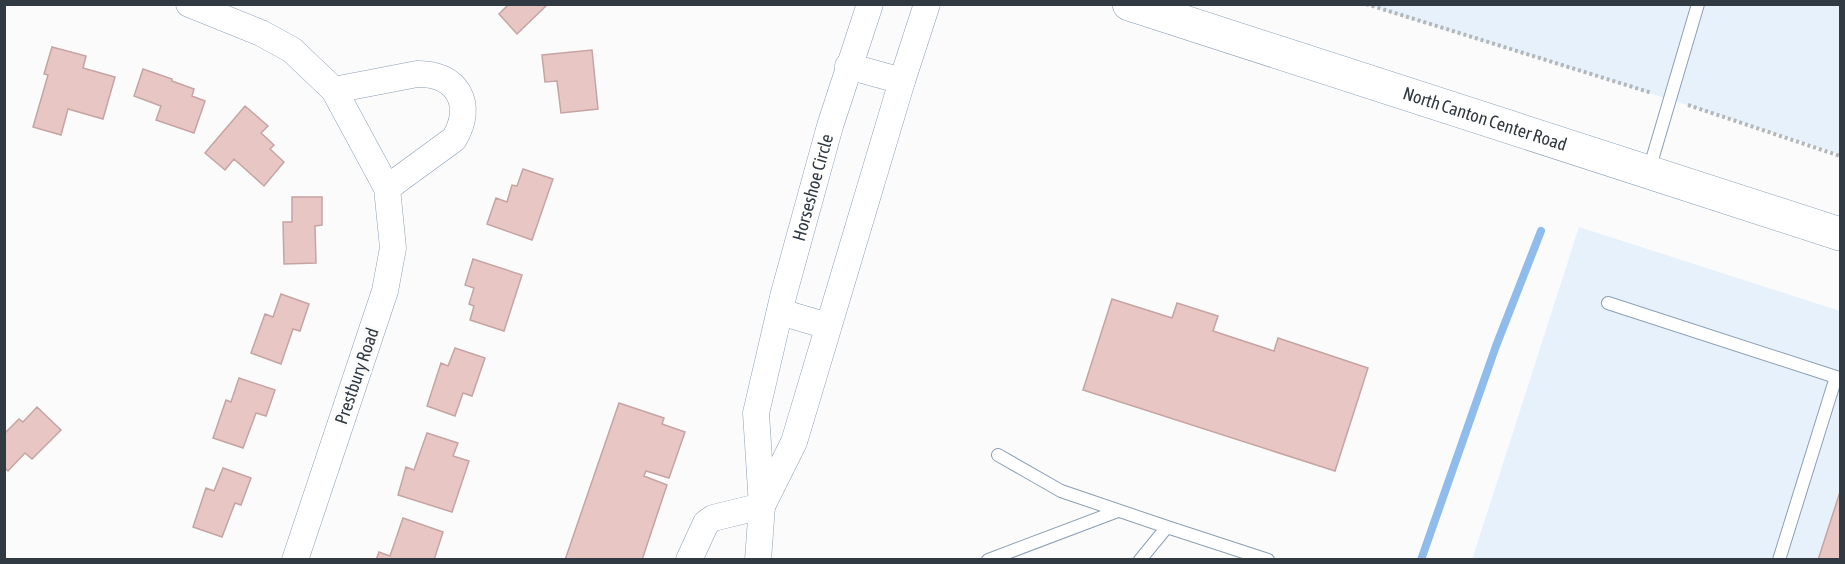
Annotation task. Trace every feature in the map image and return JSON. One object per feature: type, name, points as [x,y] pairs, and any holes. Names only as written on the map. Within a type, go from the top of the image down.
[{"type":"main road","name":"North Canton Center Road","points":[[1129,4],[1840,234]]},
{"type":"street","name":"Prestbury Road","points":[[189,4],[261,33],[292,50],[334,90],[387,188],[393,248],[385,291],[295,560]]},
{"type":"street","name":"Horseshoe Circle","points":[[758,560],[762,506],[756,413],[780,312],[830,126],[870,4]]},
{"type":"street","name":"Horseshoe Circle","points":[[762,506],[794,442],[927,4]]},
{"type":"street","points":[[848,66],[902,81]]},
{"type":"street","points":[[334,90],[417,74],[429,74],[443,77],[460,95],[464,111],[461,128],[454,139],[387,188]]},
{"type":"street","points":[[780,312],[828,326]]},
{"type":"street","points":[[689,560],[706,523],[713,518],[762,506]]},
{"type":"lane","points":[[1648,172],[1698,4]]},
{"type":"lane","points":[[1608,303],[1836,377],[1779,560]]},
{"type":"lane","points":[[998,455],[1061,491],[1268,560]]},
{"type":"lane","points":[[988,560],[1118,511]]},
{"type":"lane","points":[[1140,560],[1167,527]]},
{"type":"path","points":[[1366,4],[1670,99],[1840,156]]},
{"type":"shaded area","points":[[1366,5],[1840,5],[1840,154],[1599,77]]},
{"type":"shaded area","points":[[1579,227],[1840,311],[1840,559],[1472,560]]},
{"type":"building","points":[[506,4],[548,4],[517,34],[499,14],[507,6]]},
{"type":"building","points":[[52,47],[86,56],[83,68],[115,77],[103,119],[68,109],[61,135],[33,127],[48,75],[44,74]]},
{"type":"building","points":[[592,50],[598,109],[561,113],[557,81],[545,82],[542,55]]},
{"type":"building","points":[[143,69],[194,89],[192,96],[205,101],[194,133],[156,120],[161,106],[134,96]]},
{"type":"building","points":[[245,106],[268,126],[261,133],[274,145],[270,149],[284,162],[264,186],[234,159],[225,170],[205,153]]},
{"type":"building","points":[[523,169],[553,179],[532,240],[487,224],[496,198],[507,202],[512,185],[517,186]]},
{"type":"building","points":[[292,197],[322,197],[322,225],[315,226],[316,263],[284,264],[283,222],[292,222]]},
{"type":"building","points":[[473,259],[522,275],[504,331],[470,320],[474,306],[469,304],[474,288],[465,285]]},
{"type":"building","points":[[281,294],[309,304],[300,331],[293,329],[281,364],[251,353],[265,314],[273,317]]},
{"type":"building","points":[[1112,299],[1172,318],[1177,303],[1218,316],[1213,331],[1274,351],[1278,338],[1368,368],[1335,471],[1083,390]]},
{"type":"building","points":[[455,348],[485,358],[472,396],[463,393],[455,416],[427,406],[441,363],[448,366]]},
{"type":"building","points":[[239,378],[275,390],[266,416],[256,413],[243,448],[213,438],[226,400],[231,402]]},
{"type":"building","points":[[619,403],[664,418],[662,424],[685,432],[669,478],[646,471],[644,476],[667,485],[642,560],[565,560]]},
{"type":"building","points":[[37,407],[61,430],[32,459],[25,453],[8,471],[4,467],[4,430],[6,432],[19,419],[23,422]]},
{"type":"building","points":[[427,433],[458,443],[453,456],[469,461],[452,512],[398,495],[406,467],[414,470]]},
{"type":"building","points":[[223,468],[251,478],[241,505],[235,503],[222,537],[193,527],[206,488],[214,491]]},
{"type":"building","points":[[1840,492],[1840,560],[1818,560]]},
{"type":"building","points":[[403,518],[443,532],[434,560],[376,560],[379,552],[390,556]]},
{"type":"waterway","points":[[1421,560],[1496,346],[1541,231]]}]
